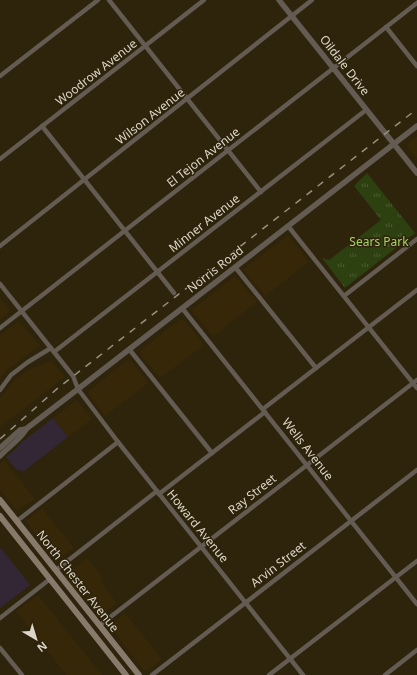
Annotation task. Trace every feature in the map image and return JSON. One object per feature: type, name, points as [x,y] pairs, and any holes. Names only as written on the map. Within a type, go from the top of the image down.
[{"type":"main road","name":"North Chester Avenue","points":[[0,500],[139,675]]},
{"type":"main road","name":"North Chester Avenue","points":[[0,516],[126,675]]},
{"type":"main road","points":[[50,579],[55,577],[68,586]]},
{"type":"street","points":[[0,75],[98,0]]},
{"type":"street","points":[[109,0],[261,192]]},
{"type":"street","name":"Woodrow Avenue","points":[[0,159],[204,0]]},
{"type":"street","name":"Oildale Drive","points":[[279,0],[417,173]]},
{"type":"street","name":"Wilson Avenue","points":[[0,246],[312,0]]},
{"type":"street","name":"El Tejon Avenue","points":[[0,328],[417,3]]},
{"type":"street","points":[[386,27],[417,66]]},
{"type":"street","name":"Minner Avenue","points":[[0,390],[11,375],[28,362],[53,350],[157,272],[366,110]]},
{"type":"street","points":[[42,126],[174,293]]},
{"type":"street","name":"Norris Road","points":[[0,456],[8,446],[24,434],[26,429],[417,126]]},
{"type":"street","points":[[288,226],[369,328],[415,381],[417,388]]},
{"type":"street","points":[[344,296],[417,239]]},
{"type":"street","points":[[235,267],[316,368]]},
{"type":"street","name":"Howard Avenue","points":[[0,284],[73,376],[78,389],[118,442],[303,675]]},
{"type":"street","points":[[56,570],[212,453],[316,368],[417,290]]},
{"type":"street","name":"Wells Avenue","points":[[182,308],[417,604]]},
{"type":"street","points":[[129,349],[212,453]]},
{"type":"street","name":"Ray Street","points":[[100,625],[415,381]]},
{"type":"street","name":"Norris Road","points":[[0,448],[20,430],[26,429]]},
{"type":"street","points":[[17,521],[118,442]]},
{"type":"street","name":"Arvin Street","points":[[152,675],[417,470]]},
{"type":"street","points":[[269,675],[417,561]]},
{"type":"street","points":[[0,618],[50,579]]},
{"type":"street","points":[[0,648],[22,675]]},
{"type":"street","points":[[385,675],[417,650]]},
{"type":"shaded area","points":[[417,136],[417,159],[407,146]]},
{"type":"shaded area","points":[[288,235],[309,262],[265,296],[243,269]]},
{"type":"shaded area","points":[[235,276],[257,302],[213,337],[191,310]]},
{"type":"shaded area","points":[[0,297],[10,311],[0,320]]},
{"type":"shaded area","points":[[179,320],[184,320],[204,345],[160,378],[141,355],[141,350]]},
{"type":"shaded area","points":[[19,322],[40,345],[6,371],[0,378],[0,335]]},
{"type":"shaded area","points":[[52,361],[65,377],[0,427],[0,398],[9,386],[28,370]]},
{"type":"shaded area","points":[[126,361],[131,361],[148,383],[105,416],[89,395],[89,391]]},
{"type":"shaded area","points":[[76,401],[92,419],[68,437],[53,418]]},
{"type":"shaded area","points":[[53,418],[68,437],[24,471],[17,470],[6,457]]},
{"type":"shaded area","points":[[4,460],[35,499],[18,510],[16,510],[0,490],[0,464]]},
{"type":"shaded area","points":[[42,508],[74,548],[57,560],[27,523],[27,520]]},
{"type":"shaded area","points":[[0,547],[30,585],[0,608]]},
{"type":"shaded area","points":[[87,558],[103,578],[100,581],[117,603],[101,615],[82,594],[78,597],[62,577]]},
{"type":"shaded area","points":[[39,596],[102,675],[66,675],[16,611]]},
{"type":"shaded area","points":[[125,613],[162,659],[148,670],[143,670],[110,627],[110,625]]},
{"type":"green space","name":"Sears Park","points":[[367,173],[415,233],[345,288],[322,258],[329,260],[381,220],[354,186]]},
{"type":"railway","points":[[0,439],[58,388],[417,109]]}]
